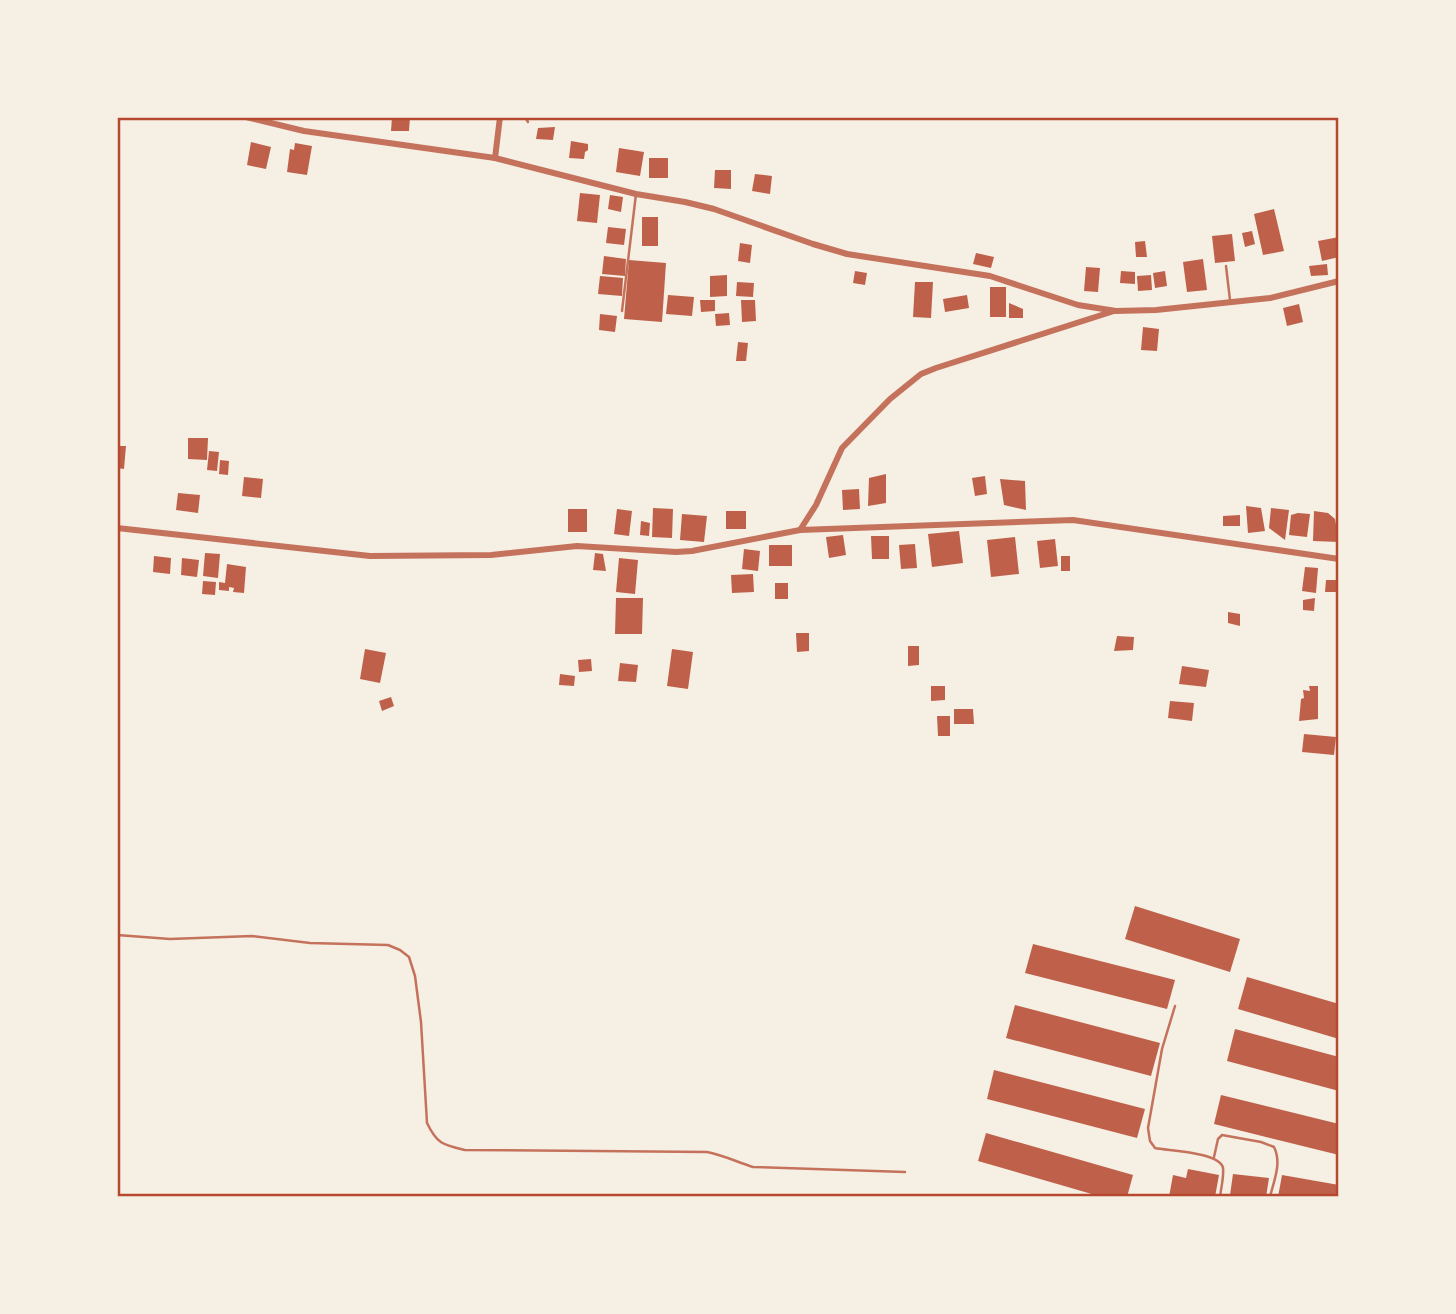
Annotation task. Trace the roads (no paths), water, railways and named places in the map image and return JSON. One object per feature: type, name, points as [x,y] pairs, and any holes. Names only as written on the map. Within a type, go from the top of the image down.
[{"type":"street","points":[[246,117],[304,131],[495,158],[636,194],[714,209],[847,254],[990,276],[1078,305],[1116,311],[1156,310],[1270,299],[1339,281]]},
{"type":"street","points":[[495,158],[500,117]]},
{"type":"street","points":[[800,530],[816,505],[842,448],[890,399],[921,374],[1116,311]]},
{"type":"street","points":[[117,528],[396,557],[491,555],[577,546],[676,552],[800,530],[1073,520],[1339,559]]},
{"type":"lane","points":[[525,117],[528,122]]},
{"type":"lane","points":[[622,311],[636,194]]},
{"type":"lane","points":[[1226,266],[1230,303]]},
{"type":"lane","points":[[117,934],[170,939],[252,936],[310,943],[388,945],[400,950],[409,957],[415,976],[421,1022],[427,1123],[434,1137],[444,1146],[465,1150],[707,1152],[753,1167],[905,1172]]},
{"type":"lane","points":[[1175,1006],[1162,1049],[1152,1100],[1148,1128],[1150,1141],[1155,1148],[1214,1158],[1220,1162],[1223,1167],[1220,1197]]},
{"type":"lane","points":[[1214,1158],[1218,1139],[1222,1135],[1274,1147],[1278,1155],[1278,1166],[1270,1197]]}]
